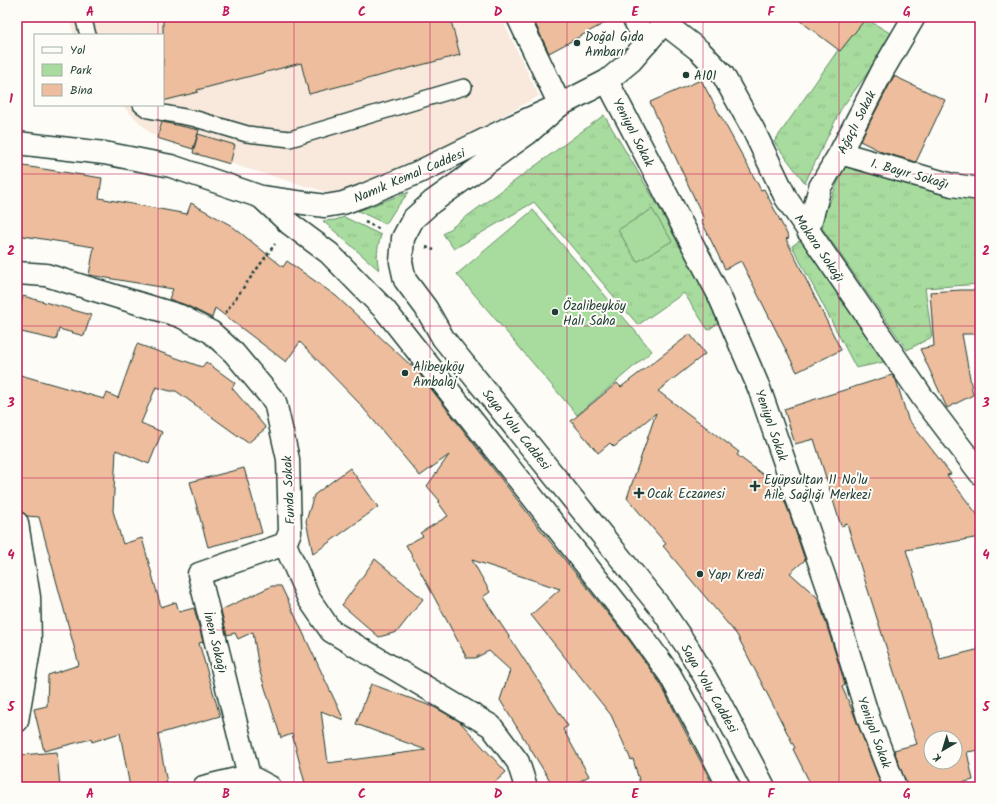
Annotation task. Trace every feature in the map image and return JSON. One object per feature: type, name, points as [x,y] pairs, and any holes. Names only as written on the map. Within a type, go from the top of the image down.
[{"type":"street","points":[[518,17],[560,106]]},
{"type":"street","points":[[633,17],[647,43]]},
{"type":"street","name":"Ağaçlı Sokak","points":[[808,231],[820,187],[840,153],[883,70],[914,17]]},
{"type":"street","name":"Namık Kemal Caddesi","points":[[17,143],[104,153],[171,166],[261,197],[325,206],[362,196],[419,172],[513,126],[560,106],[607,81],[631,61],[667,20]]},
{"type":"street","name":"Makara Sokağı","points":[[667,20],[700,50],[723,75],[754,129],[786,198],[923,398],[980,473]]},
{"type":"street","name":"Yeniyol Sokak","points":[[607,81],[719,295],[759,388],[831,596],[869,720],[895,787]]},
{"type":"street","name":"Saya Yolu Caddesi","points":[[560,106],[528,133],[432,202],[413,219],[403,238],[401,262],[405,280],[426,308],[443,338],[660,607],[688,648],[717,697],[764,787]]},
{"type":"street","name":"1. Bayır Sokağı","points":[[840,153],[952,185],[980,189]]},
{"type":"street","points":[[261,197],[290,224],[330,253],[385,310],[639,632],[670,675],[729,787]]},
{"type":"street","name":"Funda Sokak","points":[[17,273],[46,275],[180,316],[211,332],[234,353],[275,402],[288,459],[290,532],[285,544],[309,599],[330,631],[491,726],[518,762],[526,787]]},
{"type":"street","points":[[17,523],[23,599],[30,644],[17,721]]},
{"type":"street","name":"İnen Sokağı","points":[[249,776],[198,574],[285,544]]},
{"type":"street","points":[[204,787],[249,776],[270,787]]},
{"type":"lane","points":[[83,17],[88,34]]},
{"type":"lane","points":[[142,106],[148,110],[196,119],[247,134],[290,139],[464,87]]},
{"type":"path","points":[[211,332],[290,224]]},
{"type":"shaded area","points":[[69,17],[501,17],[539,96],[418,163],[333,194],[241,167],[151,134],[123,106],[164,106],[164,34],[74,34]]},
{"type":"green space","points":[[861,17],[895,36],[841,109],[805,183],[774,142]]},
{"type":"green space","points":[[604,115],[657,204],[721,321],[708,330],[684,293],[638,325],[534,202],[454,249],[443,234]]},
{"type":"green space","points":[[847,160],[980,187],[980,284],[925,288],[932,337],[907,350],[820,225]]},
{"type":"green space","points":[[409,192],[386,224],[358,211]]},
{"type":"green space","points":[[652,209],[672,241],[637,262],[618,230]]},
{"type":"green space","name":"Özalibeyköy Halı Saha","points":[[533,210],[652,351],[577,415],[457,274]]},
{"type":"green space","points":[[344,217],[381,235],[377,252],[379,270],[323,221],[335,220]]},
{"type":"green space","points":[[805,237],[889,361],[856,368],[792,246]]},
{"type":"building","points":[[163,17],[450,17],[460,55],[309,94],[301,63],[197,90],[198,92],[164,101]]},
{"type":"building","points":[[532,17],[616,17],[549,53]]},
{"type":"building","points":[[795,17],[867,17],[840,51]]},
{"type":"building","points":[[894,76],[945,100],[916,162],[882,152],[860,141]]},
{"type":"building","points":[[701,80],[761,190],[764,189],[789,238],[786,239],[841,350],[797,372],[741,261],[725,269],[701,220],[704,219],[650,102]]},
{"type":"building","points":[[162,122],[199,130],[193,149],[157,138]]},
{"type":"building","points":[[198,134],[235,145],[230,164],[193,153]]},
{"type":"building","points":[[17,165],[102,178],[99,198],[187,214],[191,203],[232,226],[283,267],[287,261],[336,296],[418,372],[540,529],[629,640],[660,683],[714,787],[641,787],[633,759],[631,760],[611,715],[531,615],[560,589],[472,560],[490,592],[483,597],[568,726],[563,729],[589,776],[570,787],[554,787],[500,700],[510,670],[489,651],[475,658],[467,658],[406,545],[423,536],[420,533],[448,516],[438,502],[440,501],[427,486],[449,455],[420,476],[359,403],[300,342],[286,362],[215,308],[212,318],[186,305],[169,299],[173,289],[89,275],[94,247],[17,235]]},
{"type":"building","points":[[980,290],[980,334],[962,334],[973,395],[947,408],[920,349],[934,346],[930,292]]},
{"type":"building","points":[[23,296],[91,315],[84,336],[59,329],[56,340],[17,331],[17,320]]},
{"type":"building","points":[[690,334],[705,354],[658,391],[739,452],[737,455],[778,486],[789,512],[805,560],[790,573],[818,598],[845,685],[842,687],[882,787],[812,787],[793,749],[795,748],[737,635],[663,546],[666,544],[627,498],[656,413],[614,447],[610,443],[598,453],[571,421],[617,383],[621,387]]},
{"type":"building","points":[[137,344],[202,367],[206,362],[235,383],[232,388],[266,428],[248,443],[176,391],[156,387],[141,423],[162,432],[149,464],[116,450],[113,511],[123,544],[142,538],[161,607],[176,602],[179,612],[194,608],[203,642],[199,643],[220,716],[158,734],[167,783],[130,787],[120,733],[92,742],[91,739],[44,751],[34,709],[47,706],[48,675],[79,665],[39,517],[27,516],[22,512],[17,511],[17,374],[104,399],[107,393],[118,398]]},
{"type":"building","points":[[892,375],[896,380],[908,419],[951,474],[947,475],[980,518],[980,537],[906,550],[940,659],[980,649],[980,750],[967,752],[973,780],[945,787],[907,787],[894,750],[917,744],[847,524],[841,526],[814,439],[795,444],[784,409]]},
{"type":"building","points":[[244,468],[262,533],[208,547],[190,482]]},
{"type":"building","points":[[350,468],[378,507],[313,554],[306,521],[314,495]]},
{"type":"building","points":[[375,559],[423,599],[397,632],[379,637],[342,605]]},
{"type":"building","points":[[272,586],[281,586],[344,720],[321,711],[328,763],[426,750],[356,724],[371,684],[434,707],[459,721],[506,772],[490,787],[306,787],[292,734],[281,738],[259,669],[253,632],[238,639],[235,633],[227,635],[221,610]]},
{"type":"building","points":[[57,752],[60,787],[19,787],[21,755]]},
{"type":"place","name":"Doğal Gıda Ambarı","points":[[577,43]]},
{"type":"place","name":"A101","points":[[686,75]]},
{"type":"place","name":"Özalibeyköy Halı Saha","points":[[555,312]]},
{"type":"place","name":"Alibeyköy Ambalaj","points":[[405,373]]},
{"type":"place","name":"Eyüpsultan 11 No'lu Aile Sağlığı Merkezi","points":[[755,486]]},
{"type":"place","name":"Ocak Eczanesi","points":[[639,493]]},
{"type":"place","name":"Yapı Kredi","points":[[700,574]]}]
